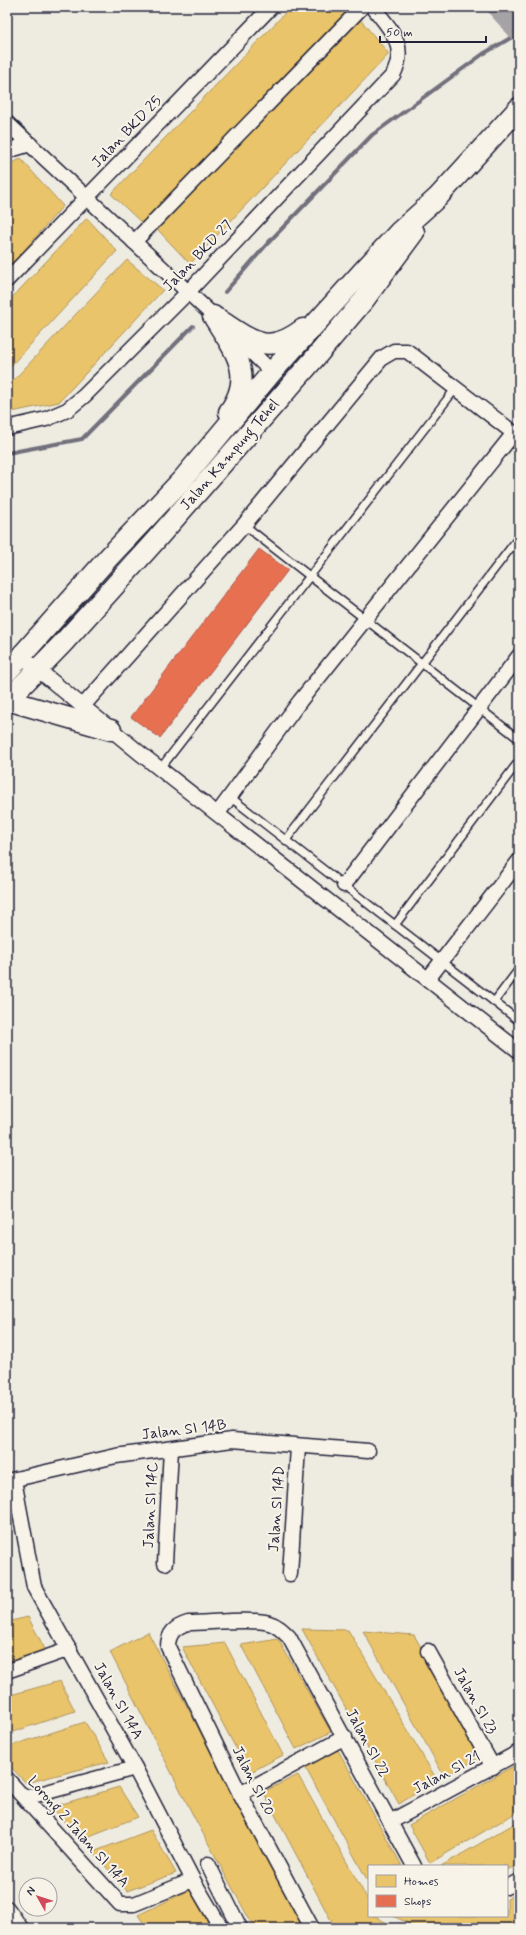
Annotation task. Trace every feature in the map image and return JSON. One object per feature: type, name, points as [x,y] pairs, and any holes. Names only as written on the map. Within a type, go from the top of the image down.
[{"type":"main road","name":"Jalan Kampung Tehel","points":[[7,701],[38,670],[154,542],[364,300],[438,198],[519,108]]},
{"type":"main road","name":"Jalan Kampung Tehel","points":[[7,672],[109,557],[182,480],[272,372],[399,232],[438,198]]},
{"type":"main road","points":[[213,316],[258,342],[272,345],[286,341],[303,330],[364,271]]},
{"type":"main road","points":[[154,542],[201,477],[262,406],[271,389],[272,372],[288,370],[297,364],[342,317],[364,300]]},
{"type":"main road","points":[[182,480],[240,394],[242,378],[239,361],[213,316]]},
{"type":"main road","points":[[7,701],[111,730]]},
{"type":"street","name":"Jalan BKD 25","points":[[7,280],[271,7]]},
{"type":"street","points":[[134,242],[362,7]]},
{"type":"street","name":"Jalan BKD 27","points":[[7,428],[46,419],[67,410],[84,396],[188,292],[393,75],[398,65],[400,54],[398,42],[393,32],[373,7]]},
{"type":"street","points":[[7,122],[272,372]]},
{"type":"street","points":[[7,151],[30,144]]},
{"type":"street","points":[[82,707],[244,525],[382,358],[394,351],[407,352],[456,388],[516,435],[365,619],[300,702],[218,813]]},
{"type":"street","points":[[22,656],[82,707],[519,1052]]},
{"type":"street","points":[[344,885],[519,656]]},
{"type":"street","points":[[428,979],[519,861]]},
{"type":"street","name":"Jalan SI 14B","points":[[11,1481],[116,1456],[232,1440],[368,1452]]},
{"type":"street","name":"Jalan SI 14D","points":[[290,1574],[298,1447]]},
{"type":"street","name":"Jalan SI 14C","points":[[165,1563],[171,1449]]},
{"type":"street","name":"Jalan SI 14A","points":[[11,1481],[34,1587],[70,1649],[135,1768],[193,1880],[221,1928]]},
{"type":"street","name":"Jalan SI 20","points":[[289,1637],[276,1626],[261,1622],[188,1623],[178,1626],[172,1632],[168,1639],[168,1647],[240,1794],[312,1928]]},
{"type":"street","name":"Jalan SI 22","points":[[289,1637],[345,1737],[413,1865]]},
{"type":"street","points":[[7,1671],[70,1649]]},
{"type":"street","name":"Jalan SI 23","points":[[428,1651],[493,1767]]},
{"type":"street","points":[[240,1794],[345,1737]]},
{"type":"street","name":"Jalan SI 21","points":[[390,1822],[519,1752]]},
{"type":"street","points":[[25,1798],[135,1768]]},
{"type":"street","name":"Lorong 2 Jalan SI 14A","points":[[7,1779],[120,1904],[134,1904],[193,1880]]},
{"type":"street","points":[[208,1864],[240,1928]]},
{"type":"street","points":[[508,1886],[519,1881]]},
{"type":"street","points":[[7,1908],[21,1928]]},
{"type":"lane","points":[[160,769],[456,388]]},
{"type":"lane","points":[[244,525],[519,739]]},
{"type":"lane","points":[[286,840],[519,537]]},
{"type":"lane","points":[[395,925],[519,760]]},
{"type":"lane","points":[[230,797],[519,1021]]},
{"type":"lane","points":[[494,1002],[519,969]]},
{"type":"building: Homes","points":[[291,7],[352,7],[353,9],[144,225],[111,194]]},
{"type":"building: Homes","points":[[359,18],[389,54],[190,264],[157,229]]},
{"type":"building: Homes","points":[[21,159],[63,206],[7,270],[7,165]]},
{"type":"building: Homes","points":[[87,218],[117,251],[7,370],[7,303]]},
{"type":"building: Homes","points":[[127,260],[163,290],[59,402],[7,413],[7,387]]},
{"type":"building: Homes","points":[[28,1617],[47,1653],[7,1665],[7,1622]]},
{"type":"building: Homes","points":[[302,1629],[348,1630],[437,1780],[399,1804]]},
{"type":"building: Homes","points":[[363,1631],[414,1635],[482,1757],[444,1776]]},
{"type":"building: Homes","points":[[148,1632],[303,1928],[254,1928],[193,1815],[110,1652]]},
{"type":"building: Homes","points":[[278,1639],[331,1732],[296,1749],[241,1645]]},
{"type":"building: Homes","points":[[225,1643],[283,1755],[249,1773],[182,1647]]},
{"type":"building: Homes","points":[[60,1681],[75,1711],[7,1734],[7,1696]]},
{"type":"building: Homes","points":[[85,1722],[109,1762],[26,1783],[7,1763],[7,1747]]},
{"type":"building: Homes","points":[[338,1750],[401,1865],[368,1865],[368,1881],[305,1767]]},
{"type":"building: Homes","points":[[519,1763],[519,1811],[430,1863],[409,1825]]},
{"type":"building: Homes","points":[[298,1775],[368,1900],[368,1917],[378,1917],[398,1928],[335,1928],[263,1792]]},
{"type":"building: Homes","points":[[119,1787],[138,1817],[79,1840],[52,1807]]},
{"type":"building: Homes","points":[[519,1821],[519,1864],[508,1870],[508,1865],[443,1865]]},
{"type":"building: Homes","points":[[151,1830],[176,1873],[127,1891],[93,1852]]},
{"type":"building: Homes","points":[[190,1890],[211,1928],[147,1928],[138,1915]]},
{"type":"building: Homes","points":[[519,1892],[519,1928],[418,1928],[395,1917],[508,1917],[508,1898]]},
{"type":"building: Shops","points":[[259,549],[288,570],[160,738],[131,717]]},
{"type":"waterway","points":[[500,7],[519,28]]},
{"type":"waterway","points":[[225,292],[268,243],[372,135],[483,54],[519,33]]},
{"type":"waterway","points":[[7,453],[82,439],[193,326]]}]
